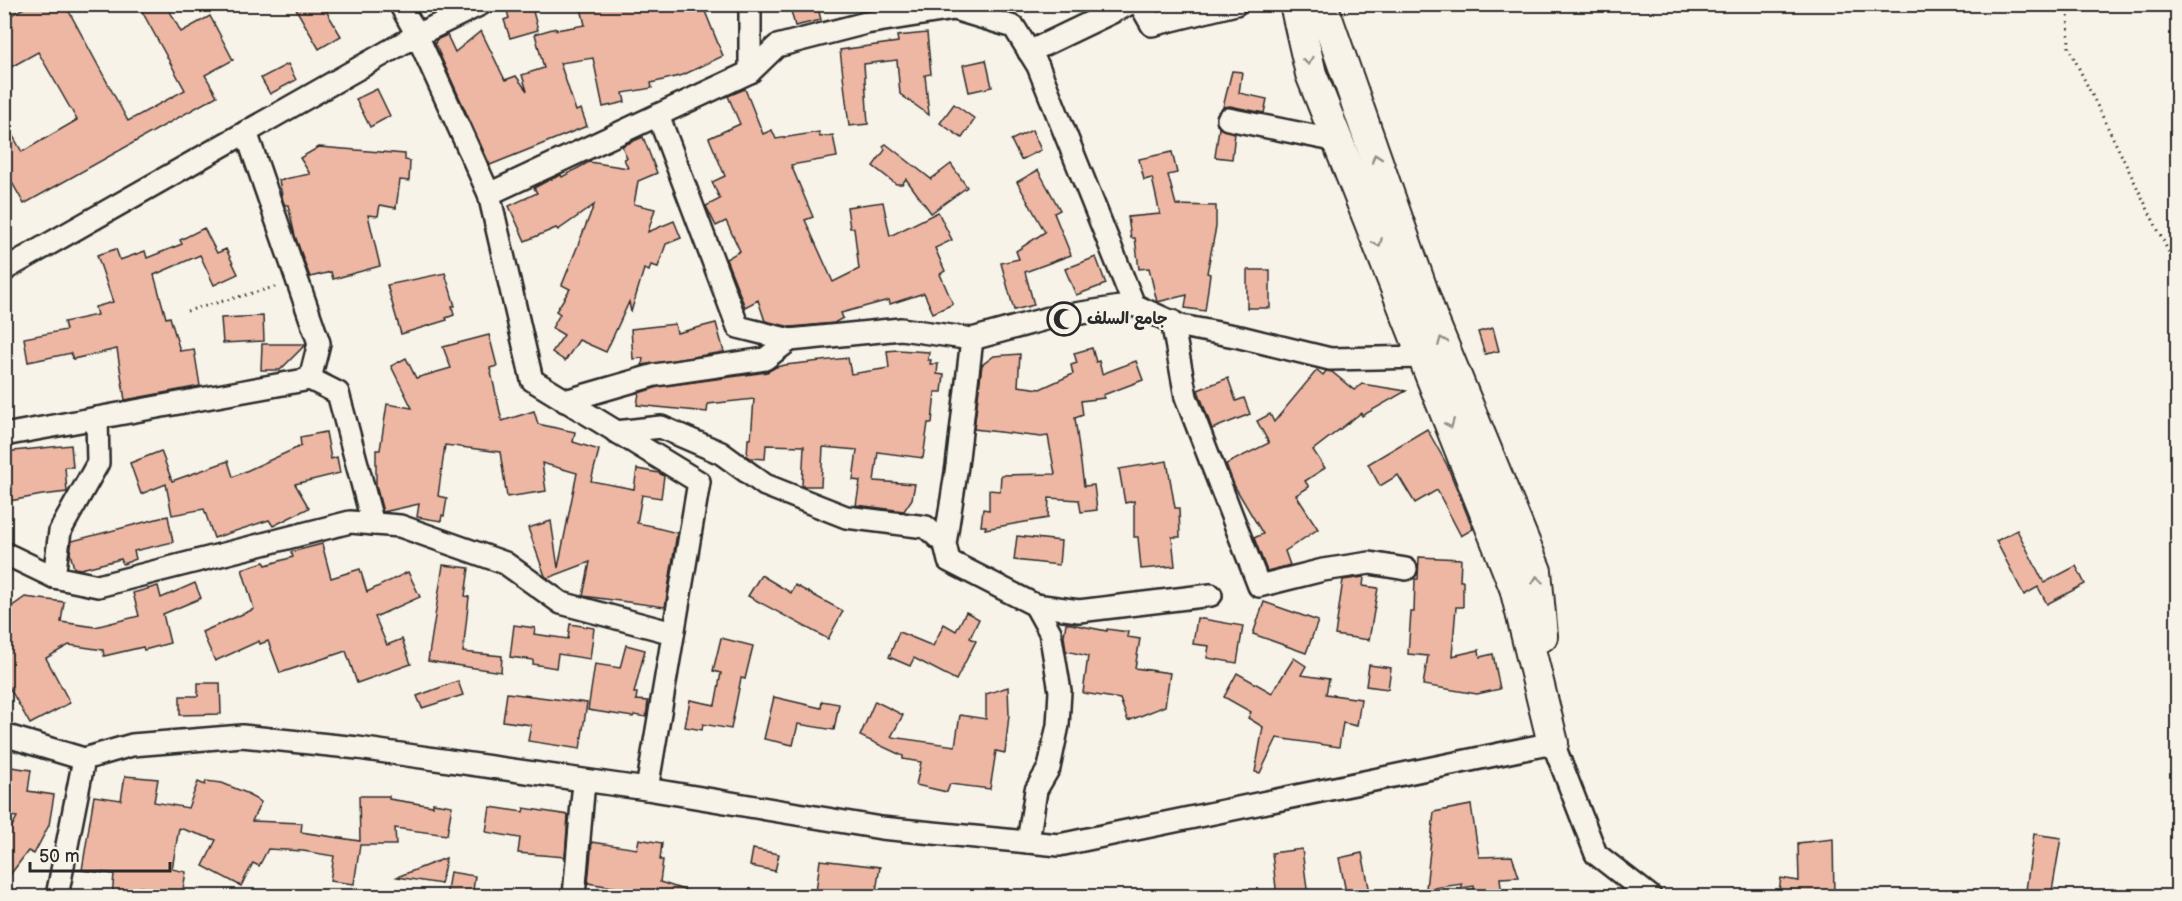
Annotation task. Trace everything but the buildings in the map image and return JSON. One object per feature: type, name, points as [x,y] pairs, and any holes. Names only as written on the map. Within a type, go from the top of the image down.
[{"type":"main road","points":[[1295,4],[1311,74],[1515,588],[1552,743]]},
{"type":"main road","points":[[1322,4],[1432,318],[1536,571],[1552,743]]},
{"type":"street","points":[[400,4],[417,35],[489,194],[532,380],[699,482],[647,789]]},
{"type":"street","points":[[4,271],[417,35],[482,4]]},
{"type":"street","points":[[750,4],[750,72]]},
{"type":"street","points":[[1029,52],[1129,4]]},
{"type":"street","points":[[1140,4],[1152,25],[1236,4]]},
{"type":"street","points":[[489,194],[750,72],[777,46],[866,24],[954,9],[988,12],[1014,27],[1038,66],[1134,305]]},
{"type":"street","points":[[658,114],[738,327],[790,340],[901,329],[972,339],[1049,318],[1134,305],[1181,326],[1240,337],[1330,359],[1423,357]]},
{"type":"street","points":[[1228,119],[1338,141]]},
{"type":"street","points":[[246,132],[319,343],[310,379]]},
{"type":"street","points":[[1172,321],[1186,396],[1258,586],[1323,570],[1370,563],[1406,569]]},
{"type":"street","points":[[972,339],[945,544],[949,561],[1035,605],[1079,611],[1211,595]]},
{"type":"street","points":[[565,401],[655,375],[765,359],[790,340]]},
{"type":"street","points":[[4,435],[310,379],[338,393],[373,524]]},
{"type":"street","points":[[54,577],[60,531],[98,463],[97,418]]},
{"type":"street","points":[[616,432],[661,428],[721,453],[765,485],[846,517],[926,527],[945,544]]},
{"type":"street","points":[[4,553],[54,577],[98,586],[350,522],[400,526],[505,563],[561,603],[673,633]]},
{"type":"street","points":[[1028,842],[1036,790],[1049,768],[1058,725],[1060,691],[1050,632],[1035,605]]},
{"type":"street","points":[[4,735],[84,759],[132,744],[242,736],[358,748],[647,789],[880,828],[1059,845],[1552,743],[1596,854],[1650,897]]},
{"type":"street","points":[[57,897],[84,759]]},
{"type":"street","points":[[574,897],[584,781]]},
{"type":"path","points":[[2068,4],[2069,48],[2178,271]]},
{"type":"path","points":[[187,311],[297,280]]},
{"type":"place","name":"جامع السلف","points":[[1064,319]]}]
